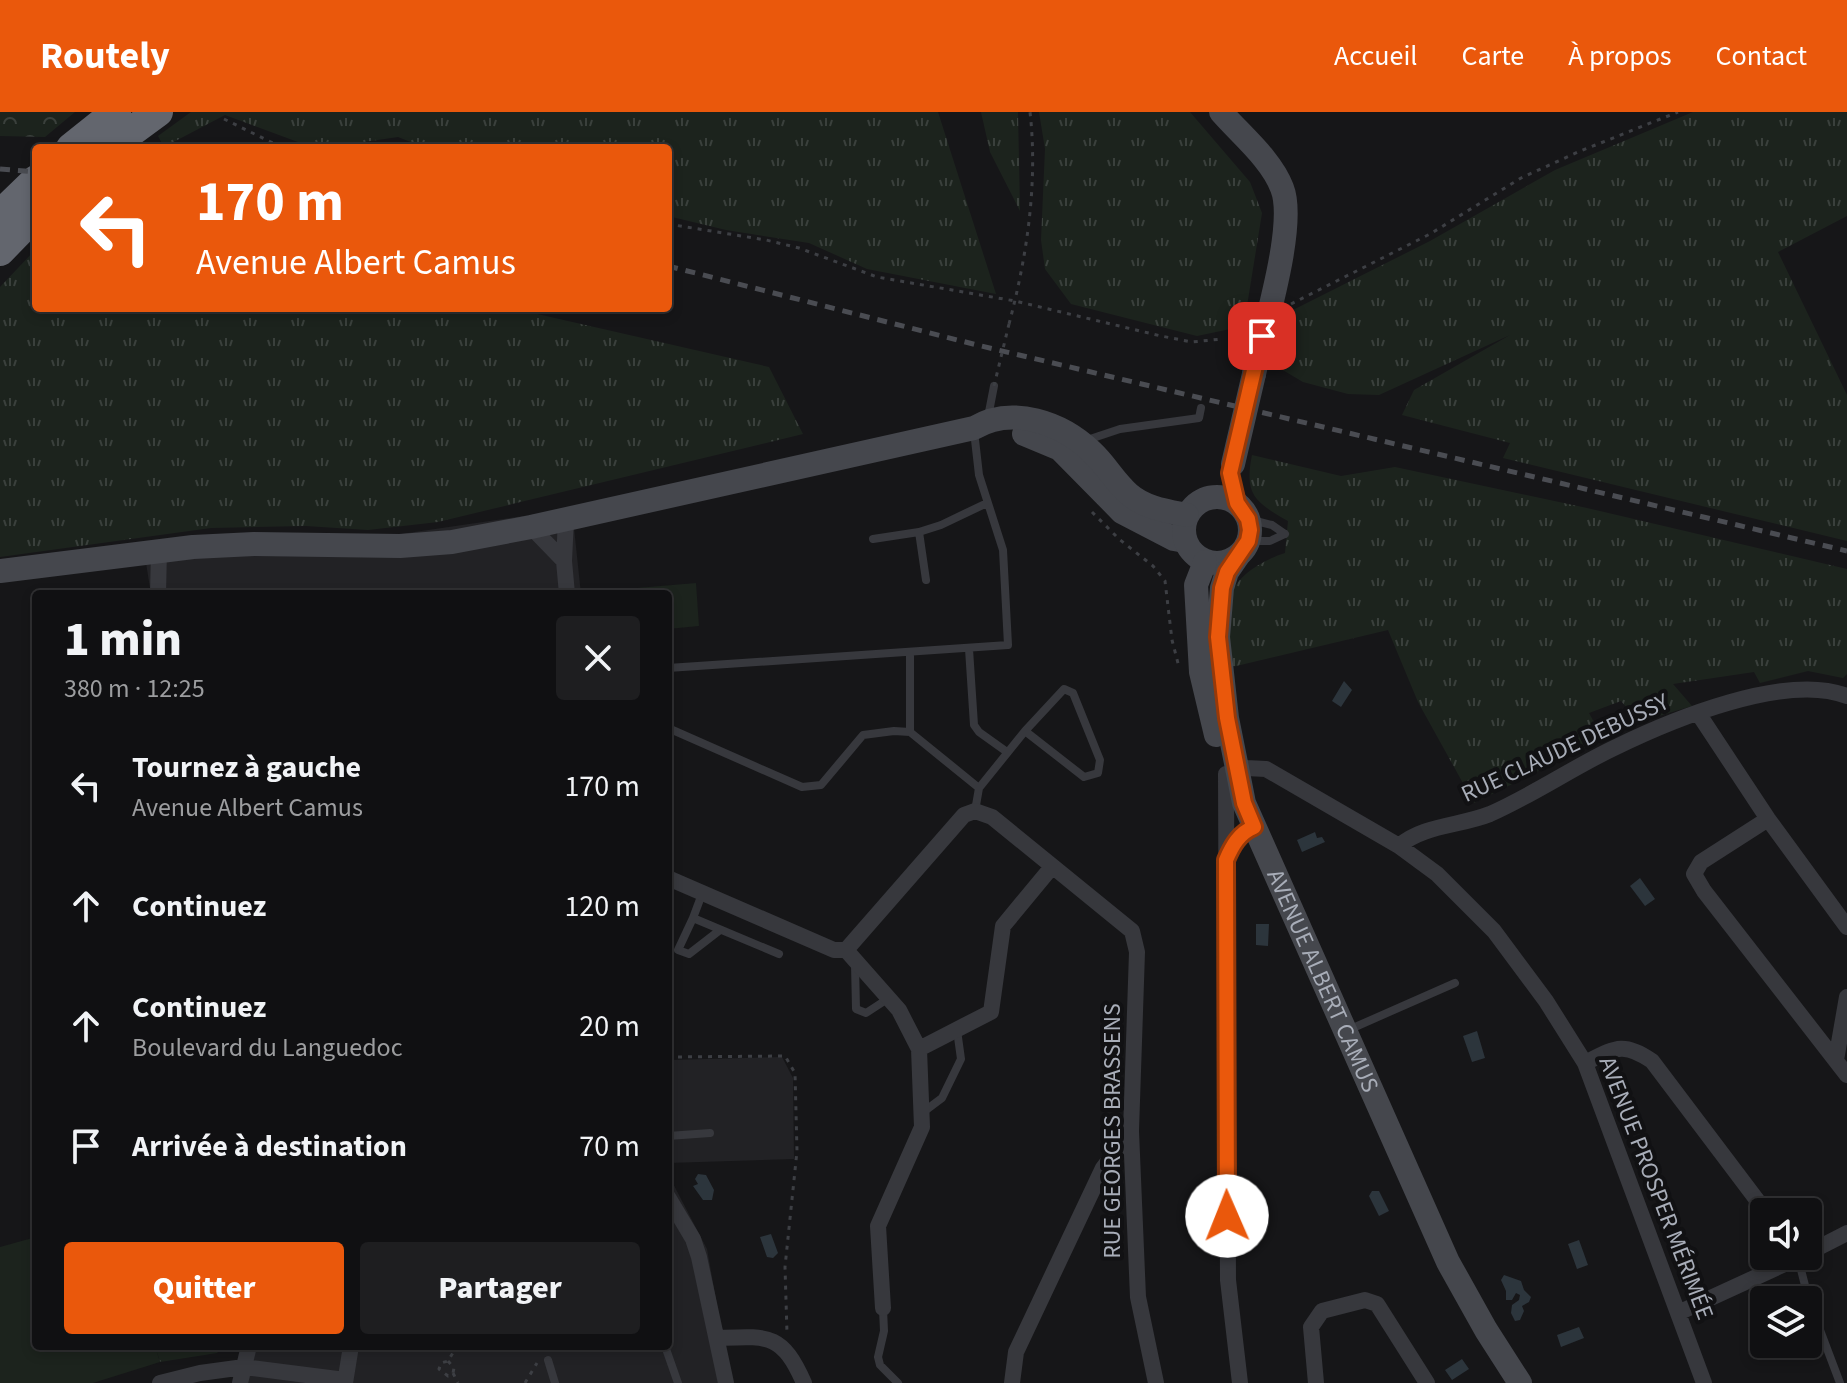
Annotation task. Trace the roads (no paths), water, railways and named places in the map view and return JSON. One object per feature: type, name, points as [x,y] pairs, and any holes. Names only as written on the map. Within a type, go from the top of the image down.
[{"type":"highway","points":[[76,144],[116,112]]},
{"type":"highway","points":[[115,144],[158,112]]},
{"type":"highway","points":[[13,229],[32,189]]},
{"type":"street","points":[[1221,112],[1269,166],[1282,188],[1287,210],[1285,239],[1231,468],[1243,530],[1217,563],[1205,562],[1197,557],[1185,541],[1183,528],[1187,515],[1200,501],[1219,497],[1243,530]]},
{"type":"street","points":[[0,571],[159,550],[254,544],[400,546],[452,542],[531,527],[980,424],[1001,416],[1025,418],[1065,432],[1094,454],[1129,494],[1144,504],[1187,515]]},
{"type":"street","points":[[980,424],[1043,440],[1073,459],[1122,512],[1174,539],[1185,541]]},
{"type":"street","points":[[1210,497],[1215,486],[1231,468]]},
{"type":"street","points":[[566,519],[567,590]]},
{"type":"street","points":[[531,527],[564,561]]},
{"type":"street","name":"AVENUE ALBERT CAMUS","points":[[1243,530],[1222,588],[1218,637],[1227,718],[1244,792],[1345,1031],[1448,1262],[1520,1383]]},
{"type":"street","points":[[158,590],[159,550]]},
{"type":"street","points":[[1205,562],[1196,585],[1201,672],[1244,792],[1246,830],[1234,843],[1226,860]]},
{"type":"street","name":"RUE CLAUDE DEBUSSY","points":[[1399,846],[1410,836],[1488,814],[1614,748],[1698,713],[1771,692],[1814,689],[1847,696]]},
{"type":"street","points":[[1698,713],[1768,819],[1847,927]]},
{"type":"street","points":[[1240,1383],[1228,1280],[1226,860],[1244,792]]},
{"type":"street","name":"AVENUE PROSPER MÉRIMÉE","points":[[1244,792],[1399,846],[1437,874],[1494,931],[1546,1001],[1585,1063],[1704,1383]]},
{"type":"street","points":[[850,955],[860,931],[964,815],[975,811]]},
{"type":"street","name":"RUE GEORGES BRASSENS","points":[[975,811],[992,817],[1132,931],[1137,952],[1131,1131],[1138,1297],[1156,1383]]},
{"type":"street","points":[[1768,819],[1701,862],[1694,874],[1847,1075]]},
{"type":"street","points":[[919,1049],[991,1012],[1003,926],[1051,868]]},
{"type":"street","points":[[672,880],[850,955],[899,1010],[919,1049],[922,1127],[878,1226],[883,1308]]},
{"type":"street","points":[[1836,1060],[1847,997]]},
{"type":"street","points":[[1585,1063],[1615,1049],[1635,1049],[1652,1061],[1755,1198]]},
{"type":"street","points":[[1012,1383],[1016,1352],[1096,1182],[1131,1131]]},
{"type":"street","points":[[672,1204],[696,1248],[726,1383]]},
{"type":"street","points":[[1822,1246],[1847,1233]]},
{"type":"street","points":[[1678,1313],[1771,1270]]},
{"type":"street","points":[[1316,1383],[1311,1327],[1322,1311],[1365,1300],[1377,1304],[1427,1383]]},
{"type":"street","points":[[718,1338],[762,1336],[786,1349],[804,1383]]},
{"type":"street","points":[[242,1375],[248,1350]]},
{"type":"street","points":[[160,1383],[200,1373],[345,1382],[350,1350]]},
{"type":"lane","points":[[1234,337],[1264,327]]},
{"type":"lane","points":[[672,668],[1008,645],[1003,550],[979,475],[980,424],[994,386]]},
{"type":"lane","points":[[1081,443],[1120,429],[1199,418],[1201,408]]},
{"type":"lane","points":[[873,539],[919,532],[987,503]]},
{"type":"lane","points":[[919,532],[926,580]]},
{"type":"lane","points":[[969,649],[974,725],[1007,752]]},
{"type":"lane","points":[[910,652],[910,732]]},
{"type":"lane","points":[[975,811],[979,788],[1025,731],[1064,689],[1073,693],[1100,760],[1098,773],[1084,777],[1025,731]]},
{"type":"lane","points":[[672,730],[802,787],[821,785],[863,735],[910,732],[979,788]]},
{"type":"lane","points":[[703,893],[678,950],[689,954],[720,930]]},
{"type":"lane","points":[[693,918],[779,954]]},
{"type":"lane","points":[[850,955],[856,1009],[866,1013],[889,998]]},
{"type":"lane","points":[[1345,1031],[1455,983]]},
{"type":"lane","points":[[922,1113],[942,1098],[961,1059],[957,1030]]},
{"type":"lane","points":[[672,1136],[710,1133]]},
{"type":"lane","points":[[1803,1270],[1809,1301],[1840,1383]]},
{"type":"lane","points":[[883,1308],[884,1331],[878,1357],[880,1365],[898,1383]]},
{"type":"lane","points":[[666,1350],[678,1383]]},
{"type":"lane","points":[[548,1360],[555,1383]]},
{"type":"railway","points":[[0,169],[32,172]]},
{"type":"railway","points":[[672,267],[977,345],[1847,551]]}]
